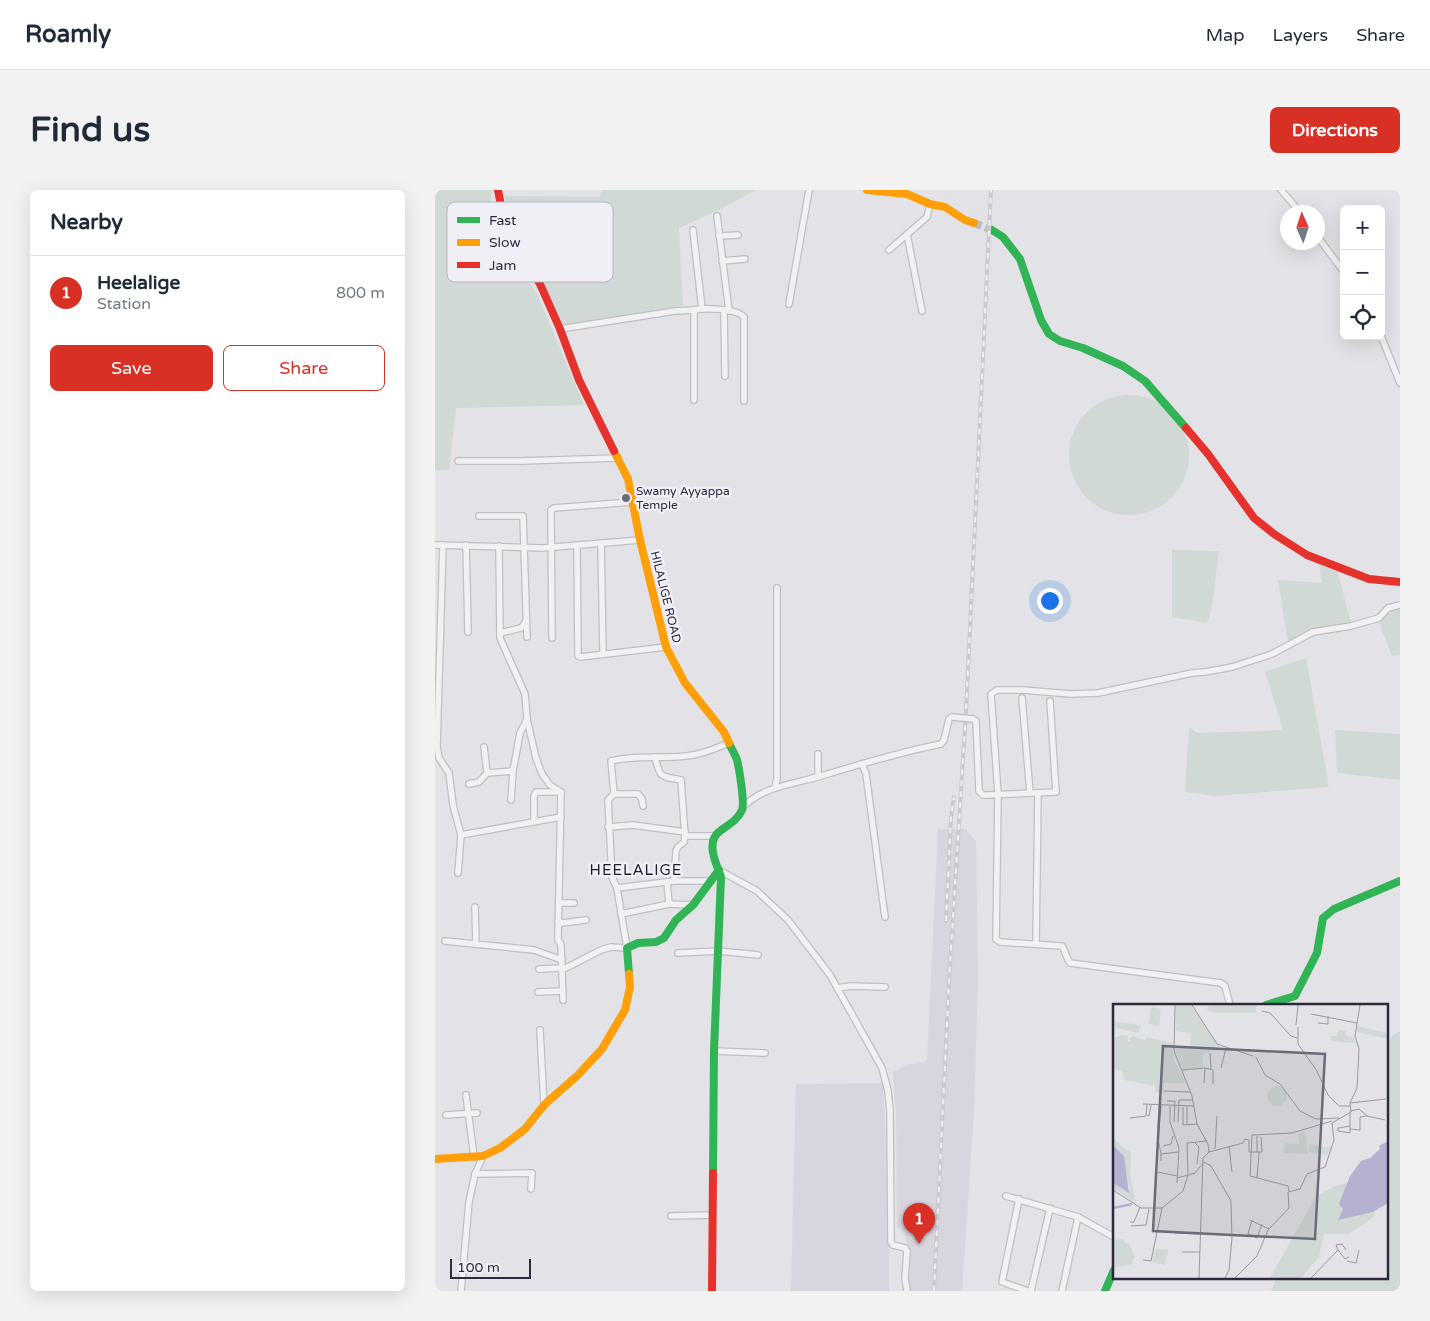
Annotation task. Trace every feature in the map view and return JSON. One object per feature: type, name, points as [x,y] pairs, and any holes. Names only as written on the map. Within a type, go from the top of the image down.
[{"type":"street","points":[[789,304],[809,190]]},
{"type":"street","points":[[867,190],[907,194],[930,204],[945,207],[965,220],[974,223]]},
{"type":"street","points":[[1281,190],[1294,205]]},
{"type":"street","points":[[889,250],[927,217],[930,204]]},
{"type":"street","points":[[717,216],[727,311],[725,376]]},
{"type":"street","points":[[693,230],[702,308]]},
{"type":"street","points":[[992,230],[1003,237],[1020,259],[1041,320],[1049,334],[1060,341],[1083,348],[1123,366],[1145,380],[1208,454],[1254,518],[1274,534],[1307,555],[1369,579],[1400,582]]},
{"type":"street","points":[[719,236],[738,234]]},
{"type":"street","points":[[907,234],[922,311]]},
{"type":"street","points":[[1325,247],[1340,267]]},
{"type":"street","points":[[722,261],[745,259]]},
{"type":"street","name":"HILALIGE ROAD","points":[[539,282],[560,328],[579,380],[627,479],[666,647],[685,683],[724,732],[737,761],[743,807]]},
{"type":"street","points":[[560,328],[702,308],[741,314],[744,317],[744,401]]},
{"type":"street","points":[[694,310],[694,400]]},
{"type":"street","points":[[1383,340],[1400,383]]},
{"type":"street","points":[[457,461],[618,458]]},
{"type":"street","points":[[552,638],[551,510],[554,508],[632,502]]},
{"type":"street","points":[[479,516],[522,515],[525,547],[527,637]]},
{"type":"street","points":[[435,545],[551,548],[640,540]]},
{"type":"street","points":[[601,543],[603,654]]},
{"type":"street","points":[[443,545],[437,746],[439,758],[449,773],[453,805],[461,835],[458,873]]},
{"type":"street","points":[[577,545],[578,654],[580,657],[666,647]]},
{"type":"street","points":[[466,546],[469,632]]},
{"type":"street","points":[[499,546],[500,638],[525,694],[527,719],[536,758],[542,774],[550,785],[561,792]]},
{"type":"street","points":[[775,788],[777,779],[777,588]]},
{"type":"street","points":[[1230,1004],[1225,986],[1221,983],[1071,963],[1067,960],[1062,946],[1000,942],[996,939],[998,794],[991,694],[994,690],[1071,694],[1098,693],[1192,673],[1232,667],[1272,654],[1313,632],[1351,626],[1379,618],[1388,608],[1400,605]]},
{"type":"street","points":[[500,633],[521,628],[527,621]]},
{"type":"street","points":[[1022,698],[1030,793]]},
{"type":"street","points":[[712,1291],[714,1051],[721,877],[712,844],[715,836],[739,815],[743,807],[751,799],[775,788],[905,751],[941,744],[945,740],[949,719],[952,718],[973,719],[976,721],[979,791],[983,795],[1055,792],[1050,701]]},
{"type":"street","points":[[511,800],[513,771],[520,732],[527,719]]},
{"type":"street","points":[[614,794],[611,761],[691,756],[729,743]]},
{"type":"street","points":[[484,747],[487,773]]},
{"type":"street","points":[[817,754],[818,777]]},
{"type":"street","points":[[655,757],[658,772],[661,775],[681,780],[685,834],[684,842],[678,847],[676,852],[674,881]]},
{"type":"street","points":[[862,764],[866,774],[885,918]]},
{"type":"street","points":[[469,784],[479,782],[487,773],[513,771]]},
{"type":"street","points":[[534,822],[534,796],[536,792],[561,792]]},
{"type":"street","points":[[561,792],[558,940],[561,945],[563,1000]]},
{"type":"street","points":[[1036,944],[1038,793]]},
{"type":"street","points":[[435,1159],[483,1156],[500,1148],[525,1129],[544,1106],[578,1075],[602,1049],[625,1010],[630,987],[627,948],[617,888],[612,877],[608,800],[614,794],[638,794],[642,798],[643,806]]},
{"type":"street","points":[[461,835],[561,817]]},
{"type":"street","points":[[608,828],[633,825],[685,834],[715,836]]},
{"type":"street","points":[[539,970],[562,969],[611,947],[627,948],[638,943],[657,942],[664,938],[676,920],[693,905],[719,870]]},
{"type":"street","points":[[719,870],[757,891],[788,920],[830,975],[871,1047],[885,1077],[888,1091],[890,1130],[891,1242],[893,1245],[907,1250],[905,1278],[907,1291]]},
{"type":"street","points":[[617,888],[674,881],[711,881]]},
{"type":"street","points":[[1269,1004],[1295,996],[1317,953],[1323,918],[1334,909],[1400,881]]},
{"type":"street","points":[[667,882],[669,904]]},
{"type":"street","points":[[559,904],[574,903]]},
{"type":"street","points":[[621,914],[669,904],[693,905]]},
{"type":"street","points":[[475,907],[475,944]]},
{"type":"street","points":[[559,922],[586,920]]},
{"type":"street","points":[[445,940],[534,950],[562,960]]},
{"type":"street","points":[[678,953],[719,951],[758,955]]},
{"type":"street","points":[[837,988],[851,986],[885,987]]},
{"type":"street","points":[[539,992],[563,991]]},
{"type":"street","points":[[540,1030],[544,1106]]},
{"type":"street","points":[[714,1051],[765,1053]]},
{"type":"street","points":[[466,1095],[474,1157]]},
{"type":"street","points":[[445,1115],[477,1113]]},
{"type":"street","points":[[461,1291],[469,1202],[475,1174],[483,1156]]},
{"type":"street","points":[[475,1174],[532,1173],[531,1189]]},
{"type":"street","points":[[1006,1196],[1078,1217],[1113,1236]]},
{"type":"street","points":[[1019,1199],[1002,1282],[1027,1291]]},
{"type":"street","points":[[1031,1291],[1050,1208]]},
{"type":"street","points":[[671,1216],[712,1214]]},
{"type":"street","points":[[1063,1291],[1078,1217]]},
{"type":"street","points":[[1105,1291],[1113,1272]]},
{"type":"shaded area","points":[[435,190],[492,190],[490,202],[447,202],[447,282],[529,282],[537,294],[584,405],[456,408],[449,470],[435,470]]},
{"type":"shaded area","points":[[601,190],[756,190],[715,212],[679,228],[683,306],[563,325],[543,282],[613,282],[613,202],[507,202],[504,196],[600,197]]},
{"type":"shaded area","points":[[1129,395],[1141,396],[1152,400],[1162,405],[1171,413],[1179,422],[1184,432],[1188,443],[1188,467],[1184,478],[1179,488],[1171,497],[1162,505],[1152,510],[1141,514],[1129,515],[1117,514],[1106,510],[1096,505],[1087,497],[1079,488],[1074,478],[1070,467],[1069,455],[1070,443],[1074,432],[1079,422],[1087,413],[1096,405],[1106,400],[1117,396]]},
{"type":"shaded area","points":[[1172,550],[1219,551],[1212,607],[1207,623],[1172,617]]},
{"type":"shaded area","points":[[1319,565],[1337,571],[1351,622],[1313,629],[1288,642],[1278,580],[1322,583]]},
{"type":"shaded area","points":[[1400,608],[1400,655],[1392,656],[1379,622],[1390,612]]},
{"type":"shaded area","points":[[1306,658],[1329,787],[1214,796],[1185,792],[1189,727],[1197,733],[1283,730],[1265,672]]},
{"type":"shaded area","points":[[1335,730],[1400,734],[1400,780],[1337,773]]},
{"type":"shaded area","points":[[938,829],[965,829],[976,841],[978,980],[974,1110],[962,1291],[911,1291],[909,1283],[910,1250],[904,1233],[897,1226],[896,1114],[893,1072],[907,1065],[927,1061]]},
{"type":"shaded area","points":[[1400,1031],[1400,1291],[1271,1291],[1277,1278],[1387,1278],[1387,1044],[1393,1035]]},
{"type":"shaded area","points":[[883,1083],[889,1224],[889,1291],[791,1291],[796,1084]]},
{"type":"tunnel","points":[[974,223],[992,230]]},
{"type":"railway","points":[[934,1291],[949,982],[966,711],[991,190]]},
{"type":"railway","points":[[946,921],[951,817],[954,797]]},
{"type":"traffic: fast","points":[[992,230],[1003,237],[1020,259],[1041,320],[1049,334],[1060,341],[1083,348],[1123,366],[1145,381],[1186,428]]},
{"type":"traffic: fast","points":[[713,1173],[714,1051],[721,877],[712,847],[716,836],[738,817],[743,806],[738,764],[729,743]]},
{"type":"traffic: fast","points":[[629,974],[627,948],[638,943],[656,942],[664,938],[676,920],[693,905],[719,870]]},
{"type":"traffic: fast","points":[[1269,1004],[1295,996],[1317,953],[1323,918],[1334,909],[1400,881]]},
{"type":"traffic: fast","points":[[1105,1291],[1113,1272]]},
{"type":"traffic: slow","points":[[867,190],[907,194],[930,204],[945,207],[965,220],[974,223]]},
{"type":"traffic: slow","points":[[614,451],[628,479],[640,540],[666,647],[685,683],[724,732],[729,743]]},
{"type":"traffic: slow","points":[[435,1159],[483,1156],[500,1148],[525,1129],[545,1104],[578,1075],[602,1049],[625,1010],[630,987],[629,974]]},
{"type":"traffic: jam","points":[[498,190],[500,202]]},
{"type":"traffic: jam","points":[[539,282],[560,329],[579,380],[614,451]]},
{"type":"traffic: jam","points":[[1186,428],[1208,454],[1254,518],[1274,534],[1307,555],[1369,579],[1400,582]]},
{"type":"traffic: jam","points":[[712,1291],[713,1173]]},
{"type":"place","name":"Swamy Ayyappa Temple","points":[[626,498]]},
{"type":"place","name":"Heelalige","points":[[919,1244]]},
{"type":"district","name":"HEELALIGE","points":[[636,870]]}]
